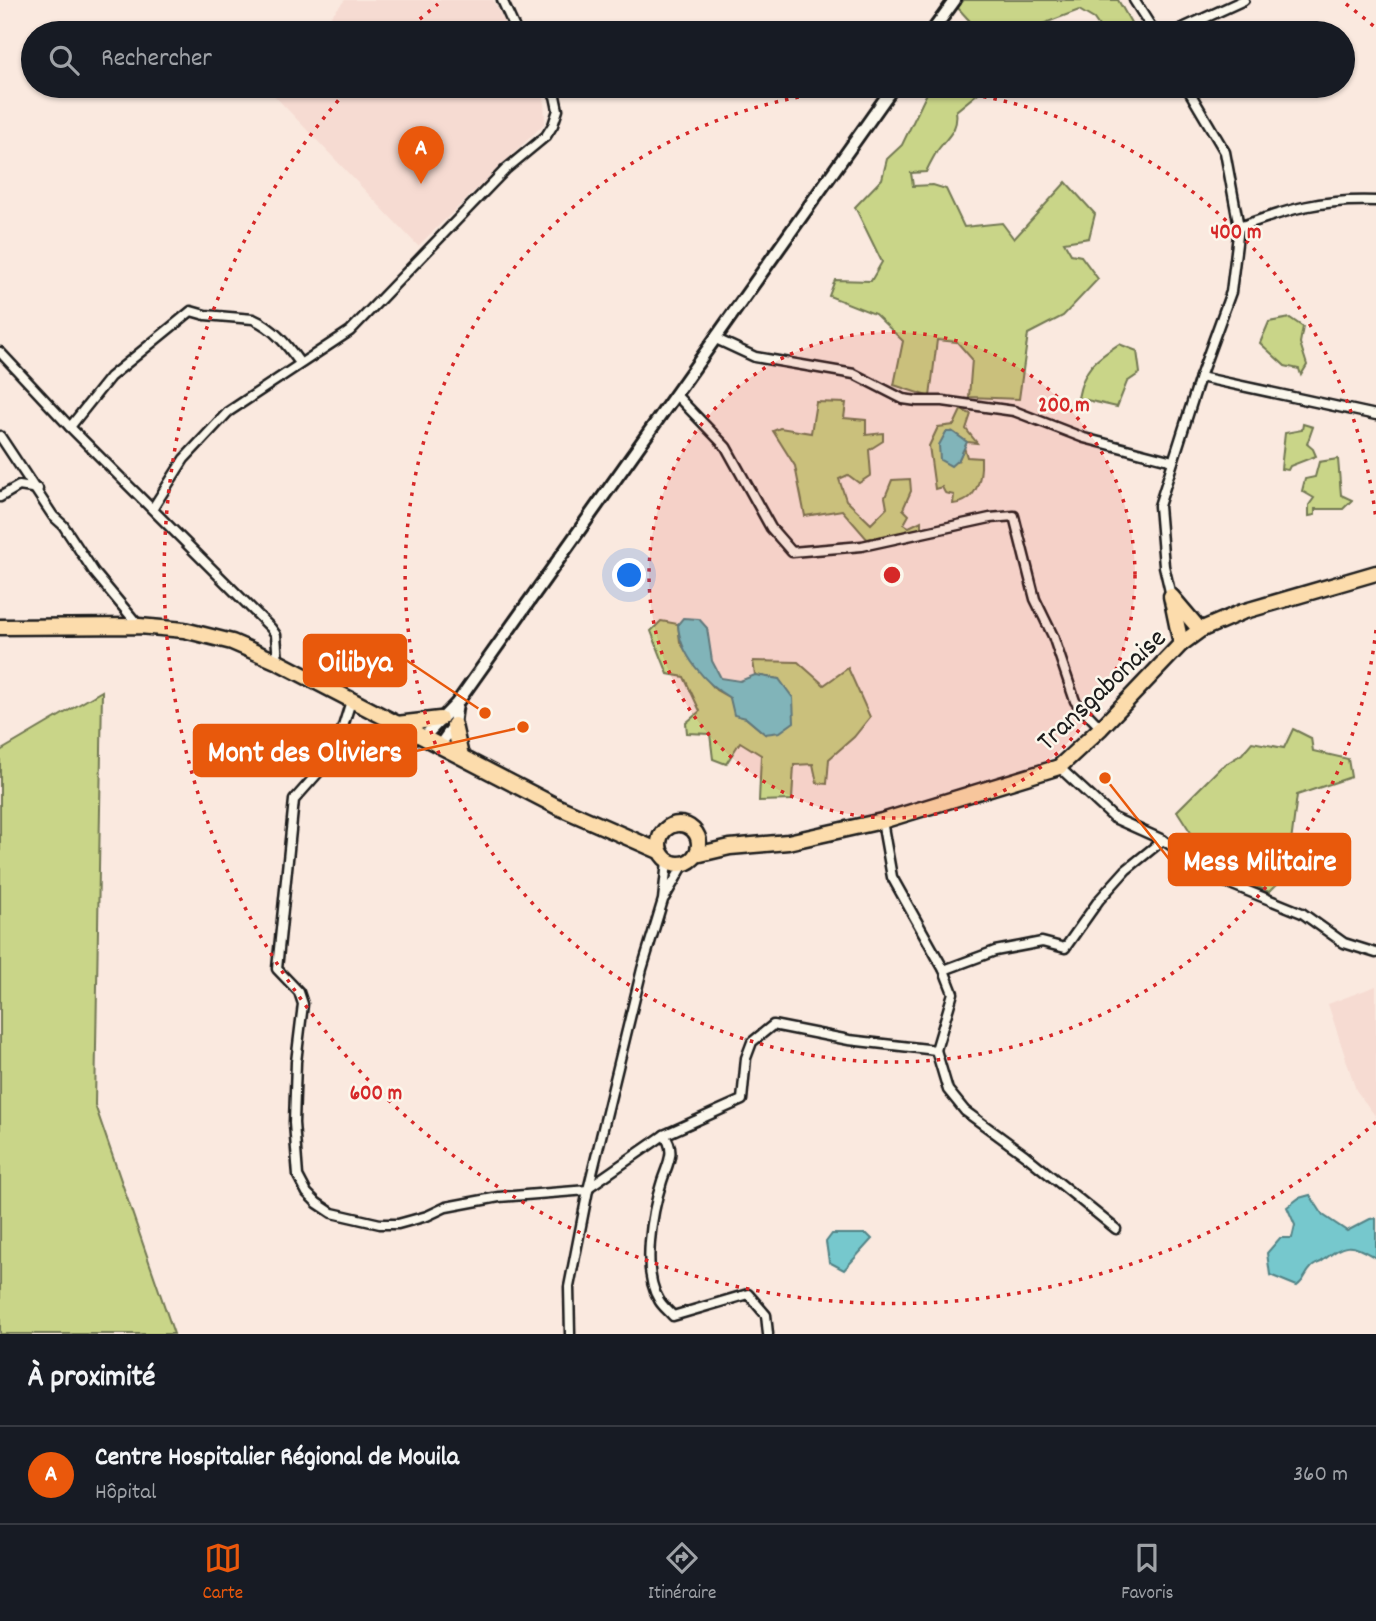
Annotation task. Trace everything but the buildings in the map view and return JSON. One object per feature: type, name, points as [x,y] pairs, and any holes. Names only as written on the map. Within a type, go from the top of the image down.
[{"type":"highway","name":"Transgabonaise","points":[[690,860],[730,847],[788,842],[882,821],[1059,767],[1101,728],[1181,644],[1200,630],[1242,612],[1376,573]]},
{"type":"highway","points":[[1171,596],[1200,630]]},
{"type":"highway","points":[[1171,596],[1181,644]]},
{"type":"highway","points":[[0,627],[139,626],[184,630],[232,642],[278,662],[556,806],[608,827],[678,865],[690,860],[699,850],[699,838],[694,830],[678,823],[668,826],[659,838],[663,856]]},
{"type":"highway","points":[[397,724],[447,722],[461,756]]},
{"type":"highway","points":[[608,827],[642,833],[662,832]]},
{"type":"highway","name":"Transgabonaise","points":[[699,838],[730,847]]},
{"type":"street","points":[[502,0],[512,21]]},
{"type":"street","points":[[940,21],[955,0]]},
{"type":"street","points":[[1134,0],[1147,21]]},
{"type":"street","points":[[1198,21],[1244,0]]},
{"type":"street","points":[[153,508],[184,459],[228,412],[349,331],[506,169],[545,136],[553,125],[558,110],[555,98]]},
{"type":"street","points":[[440,745],[447,722],[457,703],[885,98]]},
{"type":"street","points":[[1171,596],[1164,566],[1159,506],[1200,377],[1231,292],[1239,227],[1225,152],[1193,98]]},
{"type":"street","points":[[1239,227],[1300,206],[1350,200],[1376,201]]},
{"type":"street","points":[[70,427],[110,377],[191,311],[205,316],[259,322],[280,336],[300,363]]},
{"type":"street","points":[[714,338],[755,357],[854,374],[903,399],[943,401],[1014,411],[1084,438],[1173,461]]},
{"type":"street","points":[[0,352],[70,427],[271,628],[276,635],[278,662]]},
{"type":"street","points":[[1200,377],[1376,415]]},
{"type":"street","points":[[676,395],[726,447],[771,528],[792,552],[862,546],[989,518],[1014,516],[1035,600],[1053,636],[1075,701],[1101,728]]},
{"type":"street","points":[[0,436],[53,516],[63,525],[94,572],[139,626]]},
{"type":"street","points":[[0,497],[19,486],[37,489]]},
{"type":"street","points":[[351,701],[341,733],[325,765],[294,800],[277,969],[299,992],[303,1004],[296,1062],[294,1123],[299,1175],[317,1203],[332,1213],[380,1224],[398,1224],[427,1216],[446,1207],[499,1197],[588,1188],[664,1135],[742,1100],[746,1058],[752,1042],[773,1025],[849,1040],[936,1051]]},
{"type":"street","points":[[424,737],[447,722]]},
{"type":"street","points":[[1059,767],[1114,818],[1163,840],[1223,881],[1302,913],[1343,943],[1376,953]]},
{"type":"street","points":[[882,821],[892,877],[944,970],[953,993],[936,1051],[948,1090],[965,1111],[1025,1155],[1116,1229]]},
{"type":"street","points":[[944,970],[995,951],[1041,942],[1065,948],[1099,900],[1126,870],[1163,840]]},
{"type":"street","points":[[570,1334],[569,1287],[588,1188],[642,970],[663,900],[663,856]]},
{"type":"street","points":[[663,900],[690,860]]},
{"type":"street","points":[[664,1135],[668,1139],[671,1160],[662,1181],[648,1251],[650,1276],[658,1300],[673,1316],[748,1294],[765,1315],[768,1334]]},
{"type":"shaded area","points":[[345,0],[493,0],[504,21],[327,21]]},
{"type":"shaded area","points":[[277,98],[544,98],[545,123],[418,246]]},
{"type":"shaded area","points":[[1376,986],[1376,1117],[1356,1090],[1328,1004]]},
{"type":"green space","points":[[964,0],[1118,0],[1130,21],[1095,21],[1079,10],[1050,21],[970,21],[957,7]]},
{"type":"green space","points":[[925,98],[972,98],[956,111],[954,128],[926,172],[911,173],[913,186],[933,185],[946,189],[964,227],[1002,223],[1014,239],[1066,182],[1095,214],[1089,238],[1064,242],[1071,254],[1081,256],[1098,279],[1063,316],[1028,334],[1019,399],[969,397],[972,359],[957,342],[937,340],[930,397],[894,385],[903,341],[875,314],[829,296],[835,280],[871,281],[882,262],[855,207],[882,179],[887,159],[902,145]]},
{"type":"green space","points":[[1290,318],[1303,327],[1300,343],[1307,365],[1301,375],[1299,369],[1285,366],[1260,343],[1269,322]]},
{"type":"green space","points":[[1119,344],[1137,351],[1140,373],[1127,382],[1117,407],[1078,398],[1080,387],[1092,365]]},
{"type":"green space","points":[[816,402],[846,403],[844,418],[866,420],[866,435],[883,433],[883,441],[869,450],[871,475],[859,483],[848,475],[839,479],[846,500],[871,524],[887,508],[885,497],[892,480],[910,479],[911,491],[903,509],[909,515],[904,524],[909,527],[921,521],[921,530],[867,539],[842,510],[805,516],[795,466],[773,431],[780,428],[811,433]]},
{"type":"green space","points":[[961,410],[971,414],[966,429],[977,443],[967,442],[953,432],[959,459],[964,447],[967,457],[981,458],[980,474],[973,494],[968,499],[953,504],[954,495],[945,493],[942,487],[935,489],[929,446],[938,427],[954,425]]},
{"type":"green space","points":[[1303,424],[1313,427],[1307,444],[1316,456],[1290,466],[1288,470],[1281,469],[1285,433],[1302,430]]},
{"type":"green space","points":[[1338,459],[1341,495],[1352,500],[1343,509],[1315,509],[1315,515],[1309,516],[1309,505],[1314,498],[1302,491],[1305,479],[1315,477],[1319,462]]},
{"type":"green space","points":[[661,621],[678,624],[680,642],[694,664],[716,690],[730,698],[746,718],[765,734],[779,679],[755,675],[753,661],[798,662],[824,685],[848,668],[870,717],[854,737],[829,759],[827,784],[817,783],[813,764],[794,765],[792,800],[759,801],[761,755],[740,742],[726,764],[713,759],[710,734],[687,733],[686,723],[700,711],[684,677],[668,674],[651,631]]},
{"type":"green space","points":[[102,691],[95,1105],[174,1334],[0,1334],[0,751]]},
{"type":"green space","points":[[1293,729],[1311,738],[1313,751],[1348,759],[1351,777],[1297,795],[1287,874],[1269,892],[1213,867],[1177,811],[1221,767],[1242,754],[1252,742],[1284,748]]},
{"type":"water","points":[[946,432],[953,432],[967,442],[959,459],[951,466],[940,460],[939,445]]},
{"type":"water","points":[[683,618],[699,619],[707,628],[712,661],[721,678],[740,681],[755,675],[779,679],[793,698],[794,722],[780,732],[765,734],[746,718],[734,715],[730,698],[703,676],[683,646],[678,624]]},
{"type":"water","points":[[1310,1195],[1323,1215],[1347,1231],[1376,1218],[1376,1258],[1353,1247],[1342,1248],[1313,1266],[1297,1286],[1270,1275],[1267,1253],[1280,1238],[1292,1238],[1295,1225],[1287,1207],[1299,1198]]},
{"type":"water","points":[[832,1234],[867,1234],[872,1239],[844,1270],[829,1262],[826,1242]]},
{"type":"place","name":"Centre Hospitalier Régional de Mouila","points":[[421,184]]},
{"type":"place","name":"Oilibya","points":[[485,713]]},
{"type":"place","name":"Mont des Oliviers","points":[[523,727]]},
{"type":"place","name":"Mess Militaire","points":[[1105,778]]}]
